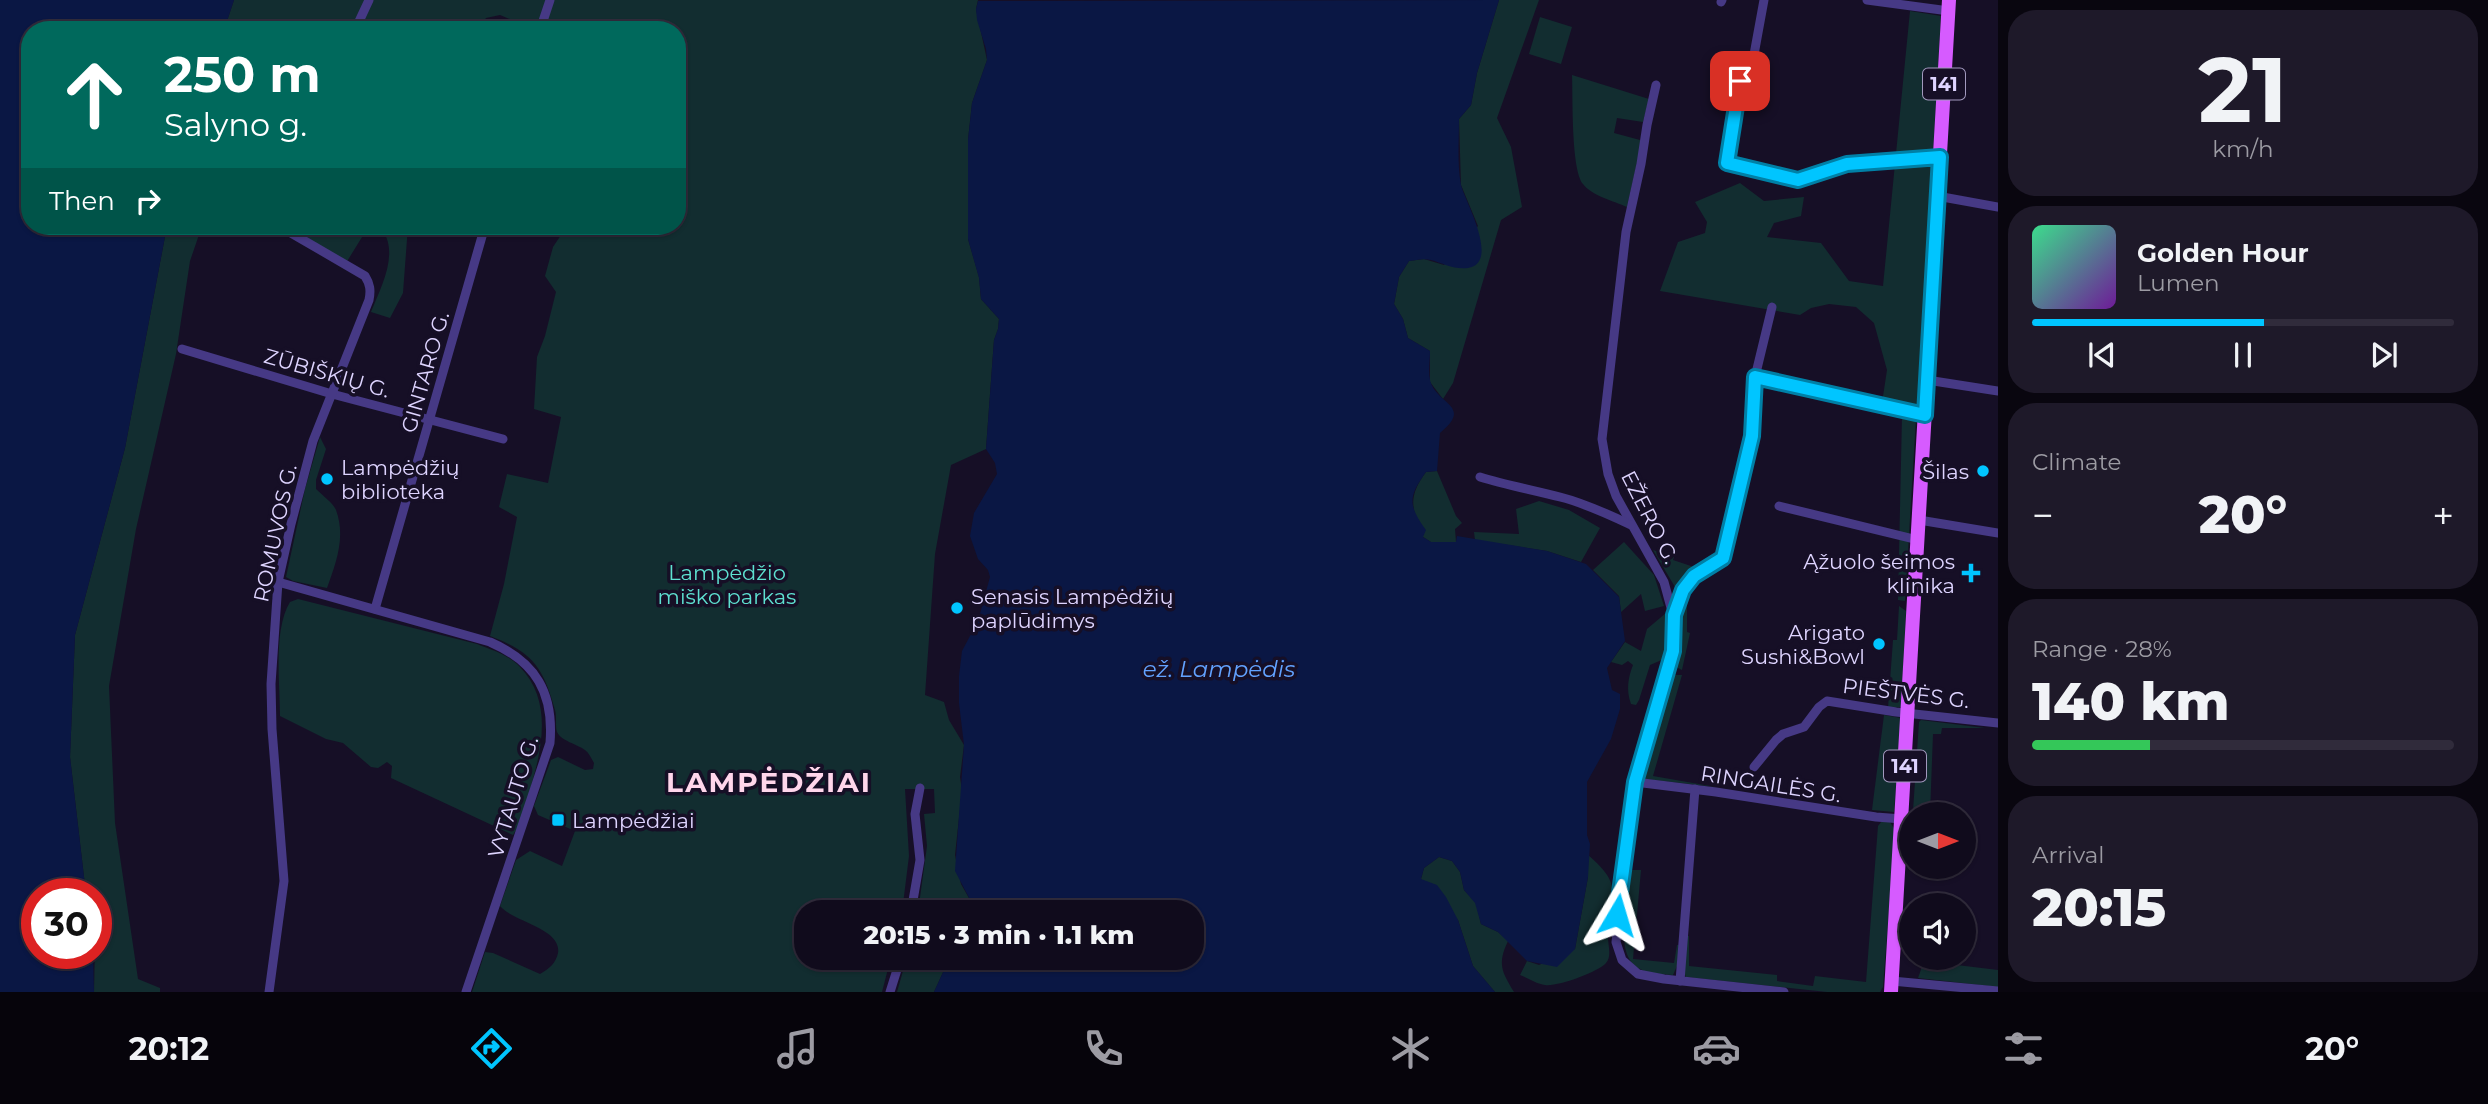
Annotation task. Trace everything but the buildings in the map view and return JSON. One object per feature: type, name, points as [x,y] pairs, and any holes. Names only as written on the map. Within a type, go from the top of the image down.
[{"type":"main road","name":"141","points":[[1903,802],[1949,6]]},
{"type":"main road","name":"141","points":[[1892,986],[1899,869]]},
{"type":"street","points":[[359,21],[369,0]]},
{"type":"street","points":[[543,21],[550,0]]},
{"type":"street","points":[[1764,0],[1753,60],[1740,81],[1727,163],[1798,180],[1847,164],[1940,157]]},
{"type":"street","points":[[1867,0],[1949,6]]},
{"type":"street","name":"EŽERO G.","points":[[1656,85],[1626,232],[1602,439],[1608,474],[1631,525],[1664,582],[1674,615],[1673,651],[1635,782],[1616,928],[1618,952],[1622,960],[1638,974],[1784,992]]},
{"type":"street","points":[[1937,196],[1998,207]]},
{"type":"street","name":"ROMUVOS G.","points":[[269,992],[284,881],[271,684],[278,582],[313,441],[369,300],[369,283],[365,276],[294,235]]},
{"type":"street","name":"GINTARO G.","points":[[375,609],[482,235]]},
{"type":"street","points":[[1674,615],[1683,590],[1694,576],[1723,558],[1752,436],[1755,377],[1772,307]]},
{"type":"street","name":"ZŪBIŠKIŲ G.","points":[[182,349],[332,394],[503,439]]},
{"type":"street","points":[[1755,377],[1925,415]]},
{"type":"street","points":[[1927,380],[1998,391]]},
{"type":"street","points":[[1480,477],[1600,510],[1631,525]]},
{"type":"street","points":[[1779,506],[1918,540]]},
{"type":"street","points":[[1919,520],[1998,533]]},
{"type":"street","name":"VYTAUTO G.","points":[[278,582],[490,642],[507,649],[535,674],[549,708],[550,743],[466,992]]},
{"type":"street","name":"PIEŠTVĖS G.","points":[[1754,766],[1776,740],[1804,727],[1818,707],[1827,701],[1998,723]]},
{"type":"street","name":"RINGAILĖS G.","points":[[1635,782],[1899,819]]},
{"type":"street","points":[[913,900],[920,860],[919,830],[915,814],[920,788]]},
{"type":"street","points":[[1681,981],[1695,789]]},
{"type":"street","points":[[890,992],[897,970]]},
{"type":"street","points":[[1892,986],[1998,991]]},
{"type":"green space","name":"Lampėdžio miško parkas","points":[[234,0],[978,0],[976,9],[987,60],[972,103],[968,140],[968,239],[979,277],[981,299],[999,319],[994,340],[986,449],[951,465],[935,554],[925,695],[944,702],[949,720],[964,745],[955,855],[961,884],[970,900],[920,900],[927,846],[924,814],[935,813],[934,789],[905,789],[909,856],[904,900],[794,900],[794,970],[888,970],[882,992],[472,992],[485,952],[540,974],[556,960],[557,944],[552,937],[500,906],[516,860],[530,851],[562,866],[575,831],[538,815],[534,806],[551,760],[558,757],[585,770],[593,769],[594,763],[585,750],[557,732],[556,713],[546,682],[534,663],[516,648],[490,636],[504,584],[517,517],[499,507],[507,474],[548,483],[561,417],[534,409],[537,357],[556,292],[545,276],[553,247],[561,235],[686,235],[686,21],[514,21],[500,15],[484,21],[227,21]]},
{"type":"green space","points":[[1499,0],[1539,0],[1497,118],[1511,147],[1522,207],[1501,220],[1453,383],[1443,399],[1430,382],[1430,351],[1408,338],[1403,319],[1394,304],[1399,277],[1409,261],[1424,259],[1444,265],[1478,226],[1461,185],[1459,119],[1471,105],[1477,73]]},
{"type":"green space","points":[[1910,11],[1941,16],[1918,407],[1909,409],[1882,403],[1887,370],[1874,323],[1856,307],[1829,304],[1811,308],[1800,315],[1660,291],[1678,242],[1705,233],[1707,222],[1695,202],[1740,183],[1764,201],[1804,197],[1801,216],[1774,223],[1767,237],[1821,243],[1849,281],[1883,286]]},
{"type":"green space","points":[[1540,17],[1572,27],[1561,64],[1529,54]]},
{"type":"green space","points":[[1572,75],[1649,99],[1643,122],[1617,118],[1614,133],[1640,140],[1641,145],[1627,207],[1592,192],[1579,176],[1576,164]]},
{"type":"green space","points":[[165,235],[199,235],[190,261],[176,354],[136,529],[109,686],[115,823],[138,979],[160,988],[160,992],[94,992],[94,969],[112,969],[112,878],[84,878],[70,757],[75,635],[125,448]]},
{"type":"green space","points":[[300,235],[363,235],[346,263]]},
{"type":"green space","points":[[385,235],[407,235],[403,293],[390,318],[371,312],[389,261]]},
{"type":"green space","points":[[1902,416],[1915,416],[1916,419],[1905,601],[1898,600]]},
{"type":"green space","points":[[320,437],[326,449],[316,480],[316,489],[335,507],[340,530],[336,559],[327,588],[286,577],[305,489]]},
{"type":"green space","points":[[1437,471],[1456,516],[1462,523],[1455,529],[1456,542],[1431,542],[1423,537],[1416,519],[1413,504],[1416,489],[1426,472]]},
{"type":"green space","points":[[1539,501],[1569,510],[1600,528],[1581,562],[1547,551],[1475,540],[1474,532],[1519,534],[1516,509]]},
{"type":"green space","points":[[1624,542],[1654,575],[1664,606],[1645,611],[1641,594],[1621,612],[1619,596],[1593,570]]},
{"type":"green space","points":[[1653,550],[1700,569],[1679,587],[1675,587]]},
{"type":"green space","points":[[1687,593],[1690,593],[1687,600],[1687,632],[1690,633],[1682,670],[1676,667],[1680,645],[1680,608]]},
{"type":"green space","points":[[298,599],[477,644],[506,656],[520,667],[533,684],[540,703],[542,723],[537,764],[520,824],[513,835],[391,778],[392,766],[387,762],[378,768],[371,767],[343,743],[326,739],[280,716],[281,627],[290,602]]},
{"type":"green space","points":[[1899,606],[1906,611],[1901,707],[1888,708],[1893,640],[1897,640]]},
{"type":"green space","points":[[1666,613],[1664,659],[1650,665],[1639,700],[1636,705],[1631,704],[1628,684],[1633,665],[1628,661],[1622,665],[1611,662],[1625,642],[1641,651],[1647,629]]},
{"type":"green space","points":[[1674,675],[1682,675],[1653,776],[1716,787],[1642,777]]},
{"type":"green space","points":[[1884,715],[1901,718],[1894,812],[1872,810]]},
{"type":"green space","points":[[1921,720],[1985,728],[1942,728],[1941,734],[1933,734],[1930,802],[1914,802]]},
{"type":"green space","points":[[1882,821],[1890,822],[1895,830],[1883,987],[1880,992],[1827,992],[1686,977],[1683,970],[1686,936],[1689,936],[1689,966],[1777,975],[1777,981],[1813,986],[1815,976],[1866,982],[1878,826]]},
{"type":"green space","points":[[1588,855],[1608,876],[1613,893],[1608,960],[1602,967],[1551,985],[1520,975],[1527,961],[1539,965],[1575,949],[1588,877]]},
{"type":"green space","points":[[1439,857],[1452,861],[1460,872],[1464,890],[1476,903],[1481,924],[1498,932],[1508,941],[1502,968],[1514,992],[1495,992],[1473,966],[1458,920],[1421,879],[1424,868]]},
{"type":"green space","points":[[1630,870],[1641,870],[1633,959],[1674,963],[1679,945],[1677,966],[1673,975],[1640,969],[1631,962],[1626,952],[1624,924]]},
{"type":"green space","points":[[1976,967],[1998,970],[1998,987],[1918,978],[1921,970],[1976,970]]},
{"type":"green space","points":[[903,970],[944,970],[934,992],[897,992]]},
{"type":"water","points":[[0,0],[234,0],[227,21],[21,21],[21,235],[165,235],[125,448],[75,635],[70,757],[84,878],[21,878],[21,969],[93,969],[94,992],[0,992]]},
{"type":"water","name":"ež. Lampėdis","points":[[1499,0],[1477,73],[1471,105],[1459,119],[1461,185],[1478,230],[1481,255],[1477,264],[1468,268],[1453,267],[1428,259],[1409,261],[1399,277],[1394,304],[1403,319],[1408,338],[1430,351],[1430,380],[1439,395],[1450,405],[1454,416],[1440,433],[1437,471],[1426,472],[1413,495],[1413,507],[1426,530],[1423,537],[1431,542],[1456,542],[1457,536],[1547,551],[1586,564],[1619,597],[1625,641],[1607,668],[1612,690],[1620,694],[1620,709],[1611,739],[1587,782],[1587,835],[1590,844],[1588,877],[1575,949],[1557,967],[1527,961],[1498,932],[1481,924],[1475,903],[1464,890],[1460,872],[1452,861],[1439,857],[1424,868],[1421,879],[1437,885],[1446,897],[1458,920],[1473,966],[1495,992],[934,992],[944,970],[1204,970],[1204,900],[970,900],[955,871],[964,745],[959,676],[962,651],[978,621],[990,577],[988,570],[978,559],[970,536],[974,513],[997,474],[995,463],[986,449],[994,340],[999,319],[981,299],[979,278],[968,239],[968,140],[972,103],[987,60],[977,20],[978,1]]},
{"type":"place","name":"Šilas","points":[[1983,471]]},
{"type":"place","name":"Lampėdžių biblioteka","points":[[327,479]]},
{"type":"place","name":"Ąžuolo šeimos klinika","points":[[1971,573]]},
{"type":"place","name":"Senasis Lampėdžių paplūdimys","points":[[957,608]]},
{"type":"place","name":"Arigato Sushi&Bowl","points":[[1879,644]]},
{"type":"place","name":"Lampėdžiai","points":[[558,820]]},
{"type":"district","name":"LAMPĖDŽIAI","points":[[769,782]]},
{"type":"route","points":[[1617,915],[1635,782],[1669,669],[1675,634],[1674,615],[1683,590],[1694,576],[1723,558],[1752,436],[1755,377],[1925,415],[1940,157],[1847,164],[1798,180],[1727,163],[1740,81]]}]
